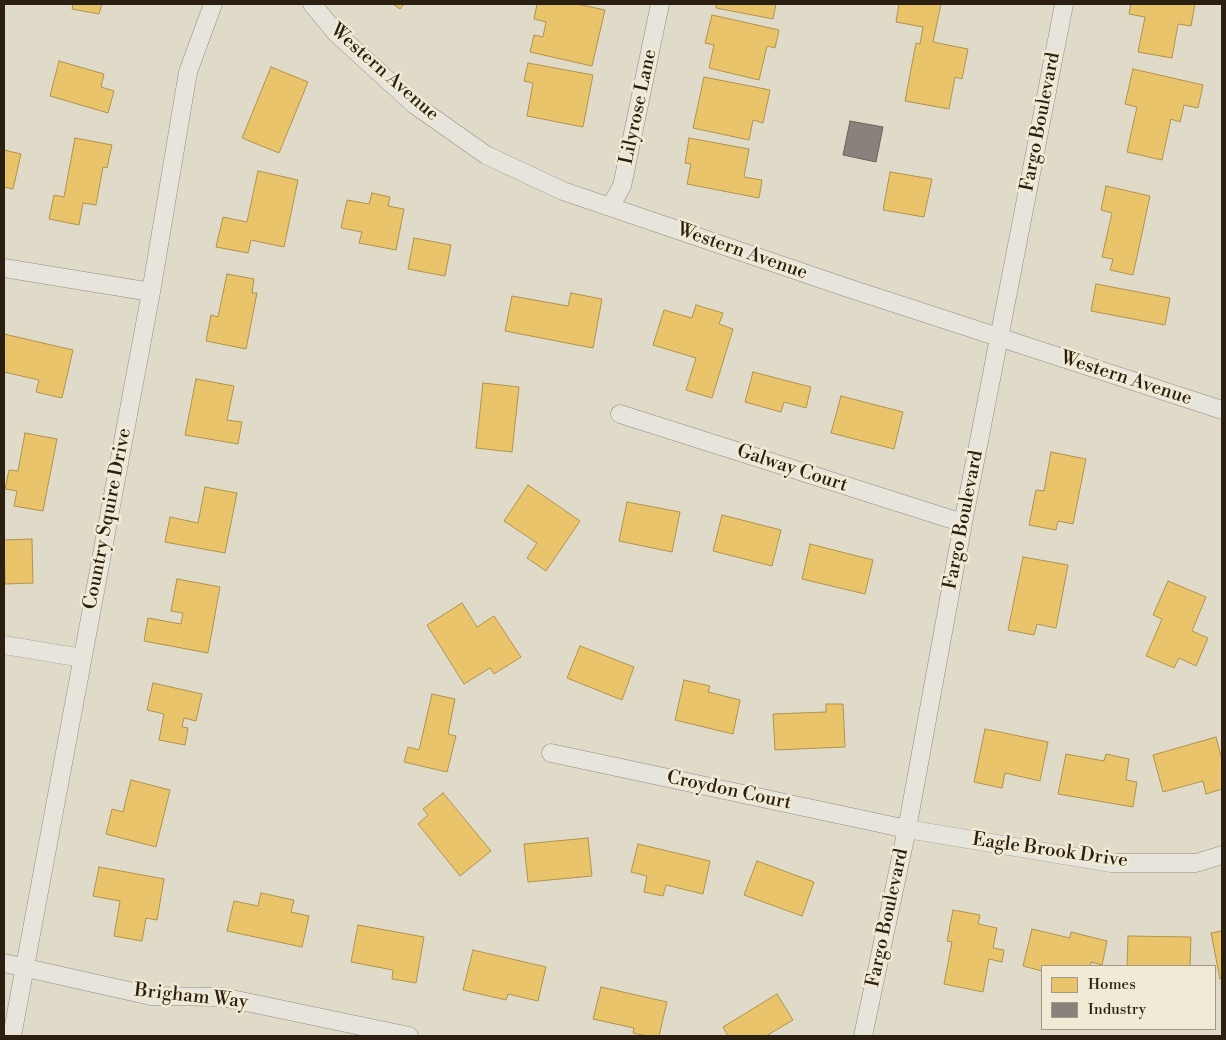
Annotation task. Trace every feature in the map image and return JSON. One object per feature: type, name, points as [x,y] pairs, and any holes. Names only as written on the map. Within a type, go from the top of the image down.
[{"type":"street","name":"Country Squire Drive","points":[[12,1036],[151,292],[188,72],[213,4]]},
{"type":"street","name":"Western Avenue","points":[[312,4],[336,33],[415,105],[486,154],[563,191],[1222,410]]},
{"type":"street","name":"Lilyrose Lane","points":[[610,207],[622,186],[660,4]]},
{"type":"street","name":"Fargo Boulevard","points":[[863,1036],[907,829],[963,523],[1064,4]]},
{"type":"street","points":[[4,268],[151,292]]},
{"type":"street","name":"Galway Court","points":[[620,414],[963,523]]},
{"type":"street","points":[[4,645],[82,658]]},
{"type":"street","name":"Croydon Court","points":[[551,753],[907,829]]},
{"type":"street","name":"Eagle Brook Drive","points":[[907,829],[1110,863],[1196,863],[1222,855]]},
{"type":"street","name":"Brigham Way","points":[[4,963],[151,996],[222,997],[408,1036]]},
{"type":"building: Homes","points":[[73,4],[102,4],[99,14],[72,9]]},
{"type":"building: Homes","points":[[393,4],[404,4],[400,9]]},
{"type":"building: Homes","points":[[537,4],[577,4],[605,10],[592,66],[530,52],[534,35],[543,37],[546,22],[534,19]]},
{"type":"building: Homes","points":[[716,4],[776,4],[773,19],[716,8]]},
{"type":"building: Homes","points":[[899,4],[941,4],[933,42],[968,49],[962,79],[955,77],[949,109],[905,101],[916,43],[920,44],[923,27],[896,22]]},
{"type":"building: Homes","points":[[1131,4],[1195,4],[1191,26],[1178,24],[1172,58],[1138,52],[1145,17],[1129,14]]},
{"type":"building: Homes","points":[[712,15],[779,30],[775,48],[767,46],[759,80],[709,68],[714,45],[705,43]]},
{"type":"building: Homes","points":[[59,61],[104,74],[101,87],[114,91],[108,113],[50,96]]},
{"type":"building: Homes","points":[[528,63],[593,75],[583,127],[527,116],[533,83],[524,81]]},
{"type":"building: Homes","points":[[271,67],[308,82],[279,153],[242,138]]},
{"type":"building: Homes","points":[[1133,69],[1203,85],[1198,108],[1184,105],[1180,122],[1171,119],[1162,160],[1127,152],[1137,107],[1125,104]]},
{"type":"building: Homes","points":[[704,77],[770,90],[763,123],[753,120],[749,140],[693,128]]},
{"type":"building: Homes","points":[[75,138],[112,145],[107,168],[103,167],[96,205],[83,203],[79,225],[49,219],[54,195],[64,197]]},
{"type":"building: Homes","points":[[689,138],[749,149],[744,177],[762,180],[759,198],[687,184],[691,164],[685,163]]},
{"type":"building: Homes","points":[[4,150],[21,154],[13,189],[4,187]]},
{"type":"building: Homes","points":[[258,171],[298,180],[284,247],[251,240],[248,253],[216,247],[223,217],[247,222]]},
{"type":"building: Homes","points":[[890,172],[932,179],[924,217],[883,210]]},
{"type":"building: Homes","points":[[1106,186],[1150,196],[1133,275],[1110,270],[1113,259],[1102,257],[1112,213],[1101,210]]},
{"type":"building: Homes","points":[[372,193],[390,197],[388,206],[404,209],[396,250],[359,243],[362,232],[341,228],[347,200],[369,204]]},
{"type":"building: Homes","points":[[414,238],[451,245],[445,276],[408,269]]},
{"type":"building: Homes","points":[[227,274],[254,279],[252,293],[257,293],[246,349],[206,341],[211,315],[218,317]]},
{"type":"building: Homes","points":[[1096,284],[1170,298],[1165,325],[1091,311]]},
{"type":"building: Homes","points":[[571,293],[602,299],[593,348],[505,331],[512,296],[568,306]]},
{"type":"building: Homes","points":[[696,305],[723,313],[719,324],[733,329],[712,398],[686,390],[696,358],[653,345],[664,310],[692,318]]},
{"type":"building: Homes","points":[[4,334],[73,350],[62,398],[36,392],[39,380],[4,372]]},
{"type":"building: Homes","points":[[753,372],[811,387],[806,408],[784,402],[781,412],[745,402]]},
{"type":"building: Homes","points":[[196,379],[234,386],[227,420],[242,422],[238,444],[185,435]]},
{"type":"building: Homes","points":[[483,383],[519,387],[512,452],[476,448]]},
{"type":"building: Homes","points":[[841,396],[903,412],[894,449],[831,433]]},
{"type":"building: Homes","points":[[25,433],[57,439],[43,511],[14,506],[17,491],[5,489],[9,470],[18,471]]},
{"type":"building: Homes","points":[[1051,452],[1086,459],[1073,524],[1058,521],[1056,530],[1029,525],[1036,490],[1044,491]]},
{"type":"building: Homes","points":[[528,485],[580,521],[546,571],[527,558],[537,543],[504,521]]},
{"type":"building: Homes","points":[[205,487],[237,493],[225,553],[165,542],[170,517],[198,523]]},
{"type":"building: Homes","points":[[627,502],[680,512],[672,552],[619,541]]},
{"type":"building: Homes","points":[[722,515],[781,530],[772,566],[713,551]]},
{"type":"building: Homes","points":[[32,539],[33,583],[5,584],[4,540]]},
{"type":"building: Homes","points":[[810,544],[873,560],[865,594],[802,579]]},
{"type":"building: Homes","points":[[1023,557],[1068,565],[1056,628],[1037,624],[1034,635],[1008,630]]},
{"type":"building: Homes","points":[[177,579],[220,587],[208,653],[144,641],[148,618],[181,624],[183,613],[171,611]]},
{"type":"building: Homes","points":[[1168,581],[1206,597],[1192,631],[1208,638],[1196,666],[1179,658],[1174,668],[1146,656],[1162,619],[1153,615]]},
{"type":"building: Homes","points":[[462,603],[477,627],[494,616],[521,657],[494,674],[490,668],[464,684],[427,625]]},
{"type":"building: Homes","points":[[580,646],[634,667],[622,700],[567,678]]},
{"type":"building: Homes","points":[[684,680],[710,686],[708,692],[740,700],[733,734],[675,720]]},
{"type":"building: Homes","points":[[153,683],[202,694],[196,721],[184,718],[182,727],[188,728],[185,745],[159,740],[164,714],[147,710]]},
{"type":"building: Homes","points":[[432,694],[455,699],[448,734],[456,736],[447,772],[404,762],[408,747],[419,750]]},
{"type":"building: Homes","points":[[826,704],[843,704],[845,747],[775,750],[773,714],[826,712]]},
{"type":"building: Homes","points":[[985,729],[1048,742],[1040,781],[1005,773],[1002,788],[974,782]]},
{"type":"building: Homes","points":[[1216,737],[1222,760],[1222,789],[1206,794],[1203,781],[1163,792],[1153,755]]},
{"type":"building: Homes","points":[[1066,754],[1104,761],[1106,754],[1129,759],[1126,780],[1137,782],[1133,807],[1058,794]]},
{"type":"building: Homes","points":[[131,780],[170,790],[156,847],[106,834],[112,809],[123,812]]},
{"type":"building: Homes","points":[[443,793],[491,851],[460,876],[418,824],[428,815],[423,809]]},
{"type":"building: Homes","points":[[588,838],[592,876],[528,882],[524,844]]},
{"type":"building: Homes","points":[[638,844],[710,861],[703,894],[666,885],[663,896],[644,892],[647,876],[631,872]]},
{"type":"building: Homes","points":[[757,861],[814,882],[802,916],[744,895]]},
{"type":"building: Homes","points":[[99,867],[164,879],[157,920],[146,918],[142,941],[114,936],[120,901],[93,896]]},
{"type":"building: Homes","points":[[261,893],[294,900],[291,912],[309,916],[302,947],[227,931],[234,901],[258,906]]},
{"type":"building: Homes","points":[[953,910],[980,915],[978,924],[997,928],[993,948],[1004,950],[1002,962],[989,959],[983,992],[944,984],[952,942],[947,941]]},
{"type":"building: Homes","points":[[358,925],[424,937],[416,983],[392,979],[393,970],[351,962]]},
{"type":"building: Homes","points":[[1032,929],[1070,938],[1071,932],[1107,941],[1102,965],[1091,962],[1090,965],[1041,965],[1041,971],[1023,966]]},
{"type":"building: Homes","points":[[1222,931],[1222,978],[1220,979],[1211,933]]},
{"type":"building: Homes","points":[[1128,936],[1191,937],[1190,965],[1127,965]]},
{"type":"building: Homes","points":[[473,950],[546,967],[538,1001],[508,994],[506,1000],[463,990]]},
{"type":"building: Homes","points":[[601,987],[667,1002],[659,1036],[633,1033],[634,1028],[593,1019]]},
{"type":"building: Homes","points":[[777,994],[793,1020],[766,1036],[728,1036],[723,1027]]},
{"type":"building: Industry","points":[[850,121],[883,127],[876,162],[843,155]]}]
